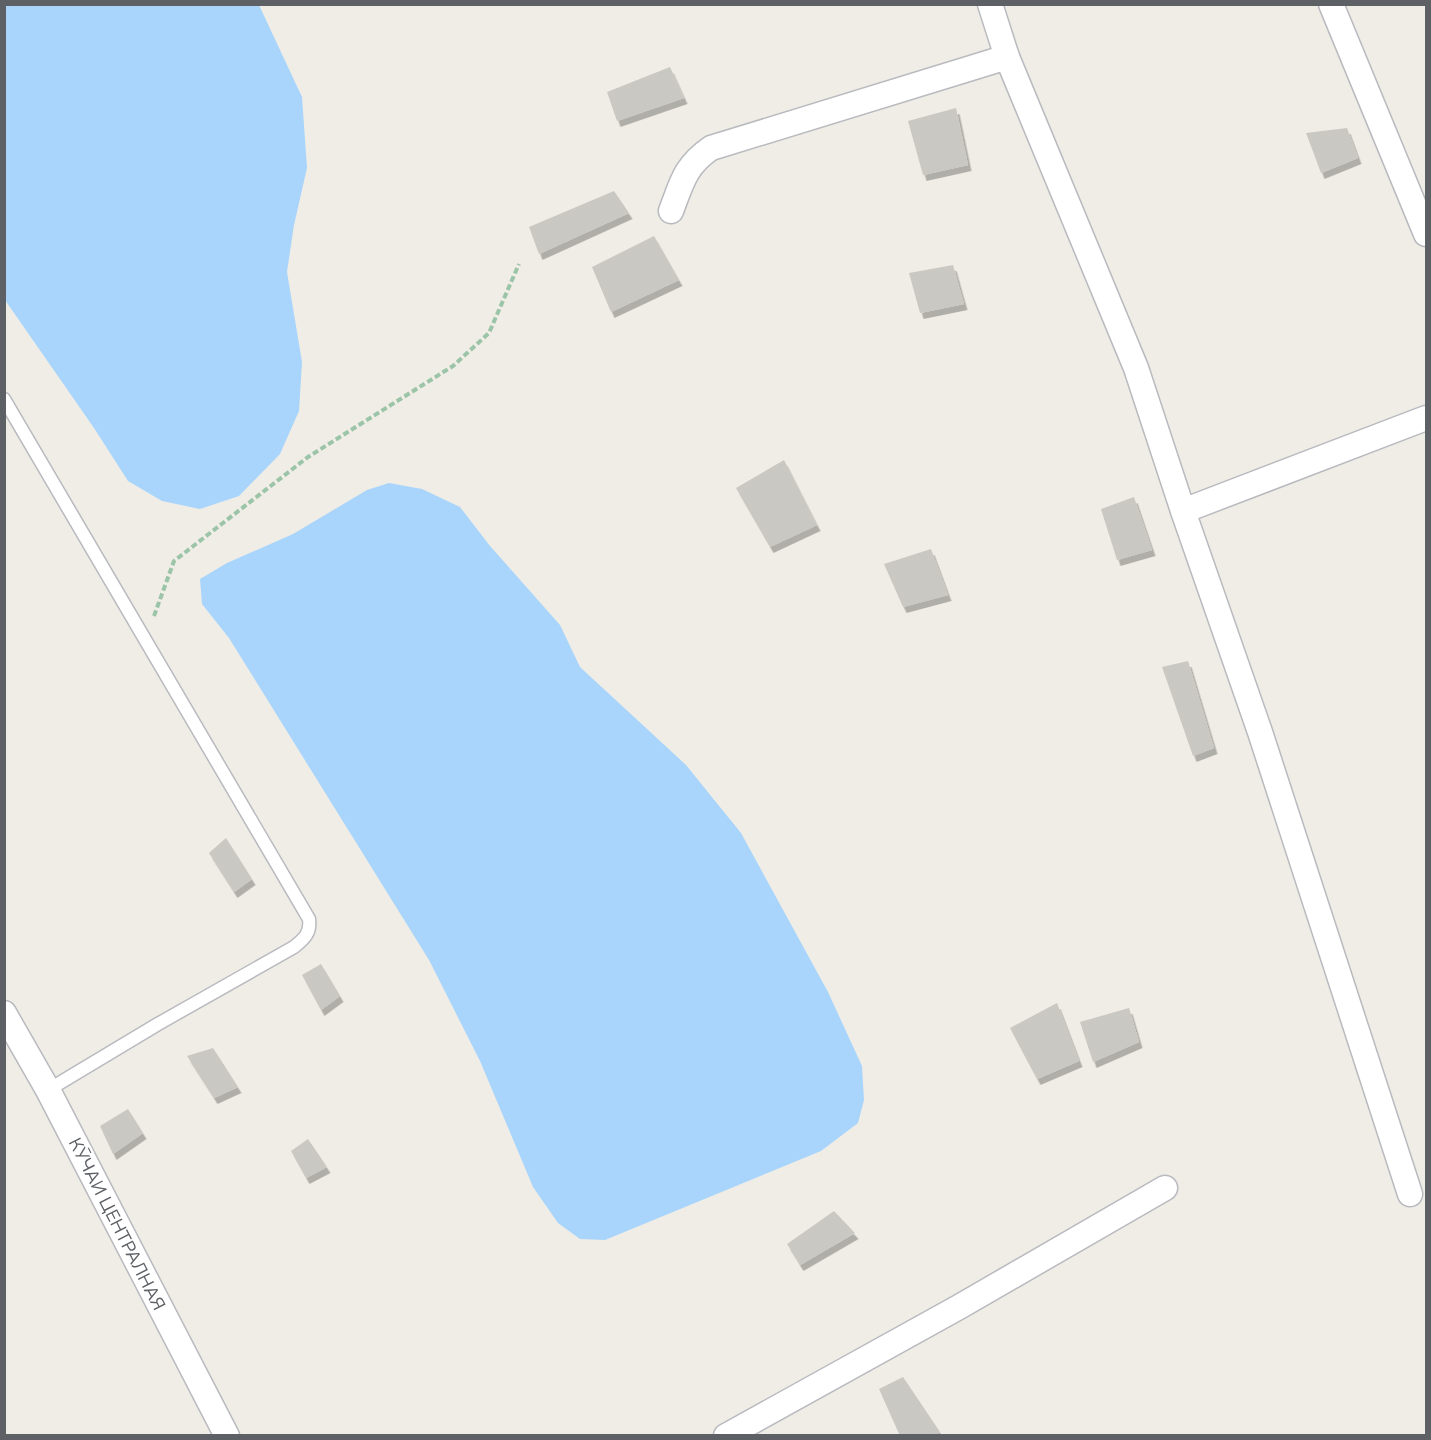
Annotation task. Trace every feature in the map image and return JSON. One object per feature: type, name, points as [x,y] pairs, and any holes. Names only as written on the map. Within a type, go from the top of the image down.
[{"type":"street","points":[[990,4],[1007,57],[1136,368],[1263,744],[1410,1194]]},
{"type":"street","points":[[1330,4],[1426,234]]},
{"type":"street","points":[[671,211],[683,177],[696,158],[711,148],[1007,57]]},
{"type":"street","points":[[1183,511],[1426,418]]},
{"type":"street","name":"КӮЧАИ ЦЕНТРАЛНАЯ","points":[[4,1013],[48,1090],[227,1436]]},
{"type":"street","points":[[726,1436],[959,1307],[1165,1188]]},
{"type":"lane","points":[[4,399],[309,920],[308,934],[294,947],[168,1018],[48,1090]]},
{"type":"path","points":[[150,650],[155,610],[174,561],[308,457],[453,366],[489,333],[519,264]]},
{"type":"water","points":[[4,5],[259,5],[302,97],[307,168],[294,225],[287,272],[302,362],[299,411],[280,454],[239,496],[200,509],[162,501],[128,481],[5,300]]},
{"type":"water","points":[[389,483],[422,489],[460,507],[490,546],[560,625],[580,667],[686,765],[741,833],[828,992],[862,1066],[864,1100],[858,1123],[821,1151],[605,1240],[580,1239],[558,1223],[533,1187],[480,1061],[429,960],[229,638],[202,604],[200,579],[227,563],[293,534],[367,490]]},
{"type":"building","points":[[670,67],[684,98],[617,121],[607,92]]},
{"type":"building","points":[[956,108],[968,165],[923,175],[908,121]]},
{"type":"building","points":[[1347,128],[1358,158],[1321,173],[1306,133]]},
{"type":"building","points":[[614,191],[629,213],[539,254],[529,227]]},
{"type":"building","points":[[654,236],[679,280],[611,312],[592,267]]},
{"type":"building","points":[[953,265],[964,304],[920,313],[909,273]]},
{"type":"building","points":[[784,460],[817,525],[770,547],[736,488]]},
{"type":"building","points":[[1134,497],[1152,550],[1117,560],[1101,509]]},
{"type":"building","points":[[931,549],[948,595],[903,607],[884,564]]},
{"type":"building","points":[[1188,661],[1214,748],[1193,756],[1162,667]]},
{"type":"building","points":[[226,838],[252,879],[234,892],[209,853]]},
{"type":"building","points":[[321,964],[340,996],[321,1010],[302,975]]},
{"type":"building","points":[[1057,1003],[1079,1061],[1037,1079],[1010,1028]]},
{"type":"building","points":[[1129,1008],[1139,1042],[1093,1062],[1080,1022]]},
{"type":"building","points":[[213,1048],[238,1087],[214,1098],[187,1056]]},
{"type":"building","points":[[128,1109],[143,1133],[113,1154],[100,1126]]},
{"type":"building","points":[[308,1139],[327,1167],[306,1178],[291,1151]]},
{"type":"building","points":[[834,1211],[855,1233],[800,1265],[787,1244]]},
{"type":"building","points":[[903,1377],[940,1432],[933,1436],[900,1436],[879,1389]]}]
